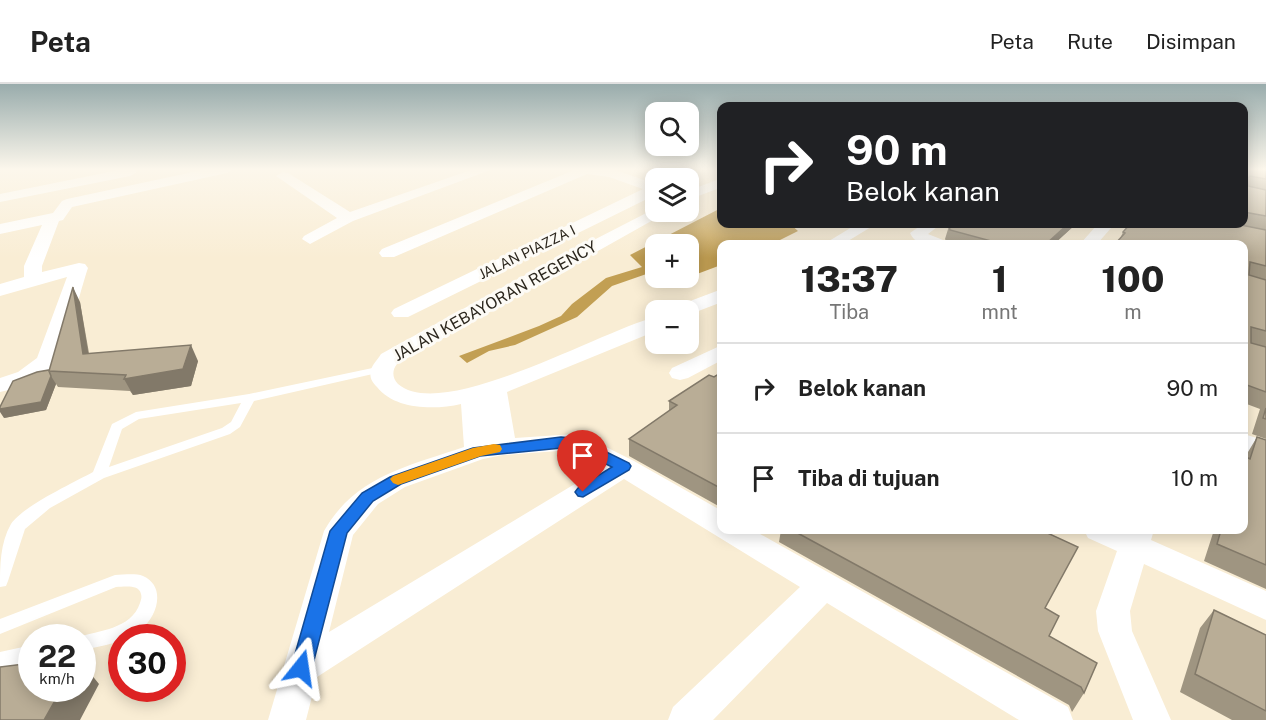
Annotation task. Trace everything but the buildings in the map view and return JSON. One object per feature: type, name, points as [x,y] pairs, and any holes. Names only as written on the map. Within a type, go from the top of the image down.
[{"type":"street","points":[[0,229],[60,216],[67,204],[88,199]]},
{"type":"street","points":[[318,199],[348,218]]},
{"type":"street","points":[[310,239],[348,218],[403,199]]},
{"type":"street","points":[[388,253],[514,199]]},
{"type":"street","name":"JALAN PIAZZA I","points":[[401,314],[637,199]]},
{"type":"street","points":[[33,280],[33,266],[53,218]]},
{"type":"street","name":"JALAN KEBAYORAN REGENCY","points":[[645,218],[389,359],[382,369],[382,379],[392,390],[410,398],[442,401],[483,392],[645,326]]},
{"type":"street","points":[[844,240],[862,228]]},
{"type":"street","points":[[926,228],[918,233],[926,240]]},
{"type":"street","points":[[1093,240],[1104,228]]},
{"type":"street","points":[[0,290],[79,268],[47,359],[31,376],[0,385]]},
{"type":"street","points":[[699,304],[717,297]]},
{"type":"street","points":[[680,373],[717,354]]},
{"type":"street","points":[[483,392],[491,449]]},
{"type":"street","points":[[287,720],[339,531],[348,517],[368,497],[395,480],[491,449],[575,442],[624,466],[717,522]]},
{"type":"street","points":[[1248,443],[1266,450]]},
{"type":"street","points":[[301,668],[624,466]]},
{"type":"street","points":[[736,534],[1054,720]]},
{"type":"street","points":[[1120,534],[1136,537],[1266,606]]},
{"type":"street","points":[[1136,537],[1113,611],[1115,631],[1152,720]]},
{"type":"street","points":[[687,720],[823,586]]},
{"type":"lane","points":[[99,475],[116,427],[136,416],[249,398],[382,369]]},
{"type":"lane","points":[[0,581],[18,526],[45,504],[99,475],[226,431],[236,424],[249,398]]},
{"type":"lane","points":[[0,627],[116,581],[138,581],[147,587],[150,597],[144,616],[134,625],[110,638],[96,640]]},
{"type":"lane","points":[[0,660],[18,657]]},
{"type":"shaded area","points":[[717,210],[717,228],[795,228],[798,231],[780,240],[717,240],[717,266],[699,273],[699,234],[671,234],[694,222],[699,222],[699,219]]},
{"type":"shaded area","points":[[645,247],[645,274],[612,286],[577,317],[515,345],[489,351],[467,363],[459,356],[561,316],[572,304],[606,278],[642,267],[630,255]]},
{"type":"slow traffic","points":[[398,479],[478,452],[494,449]]},
{"type":"route","points":[[301,668],[339,531],[348,517],[368,497],[395,480],[478,452],[503,447],[575,442],[624,466],[583,492]]}]
